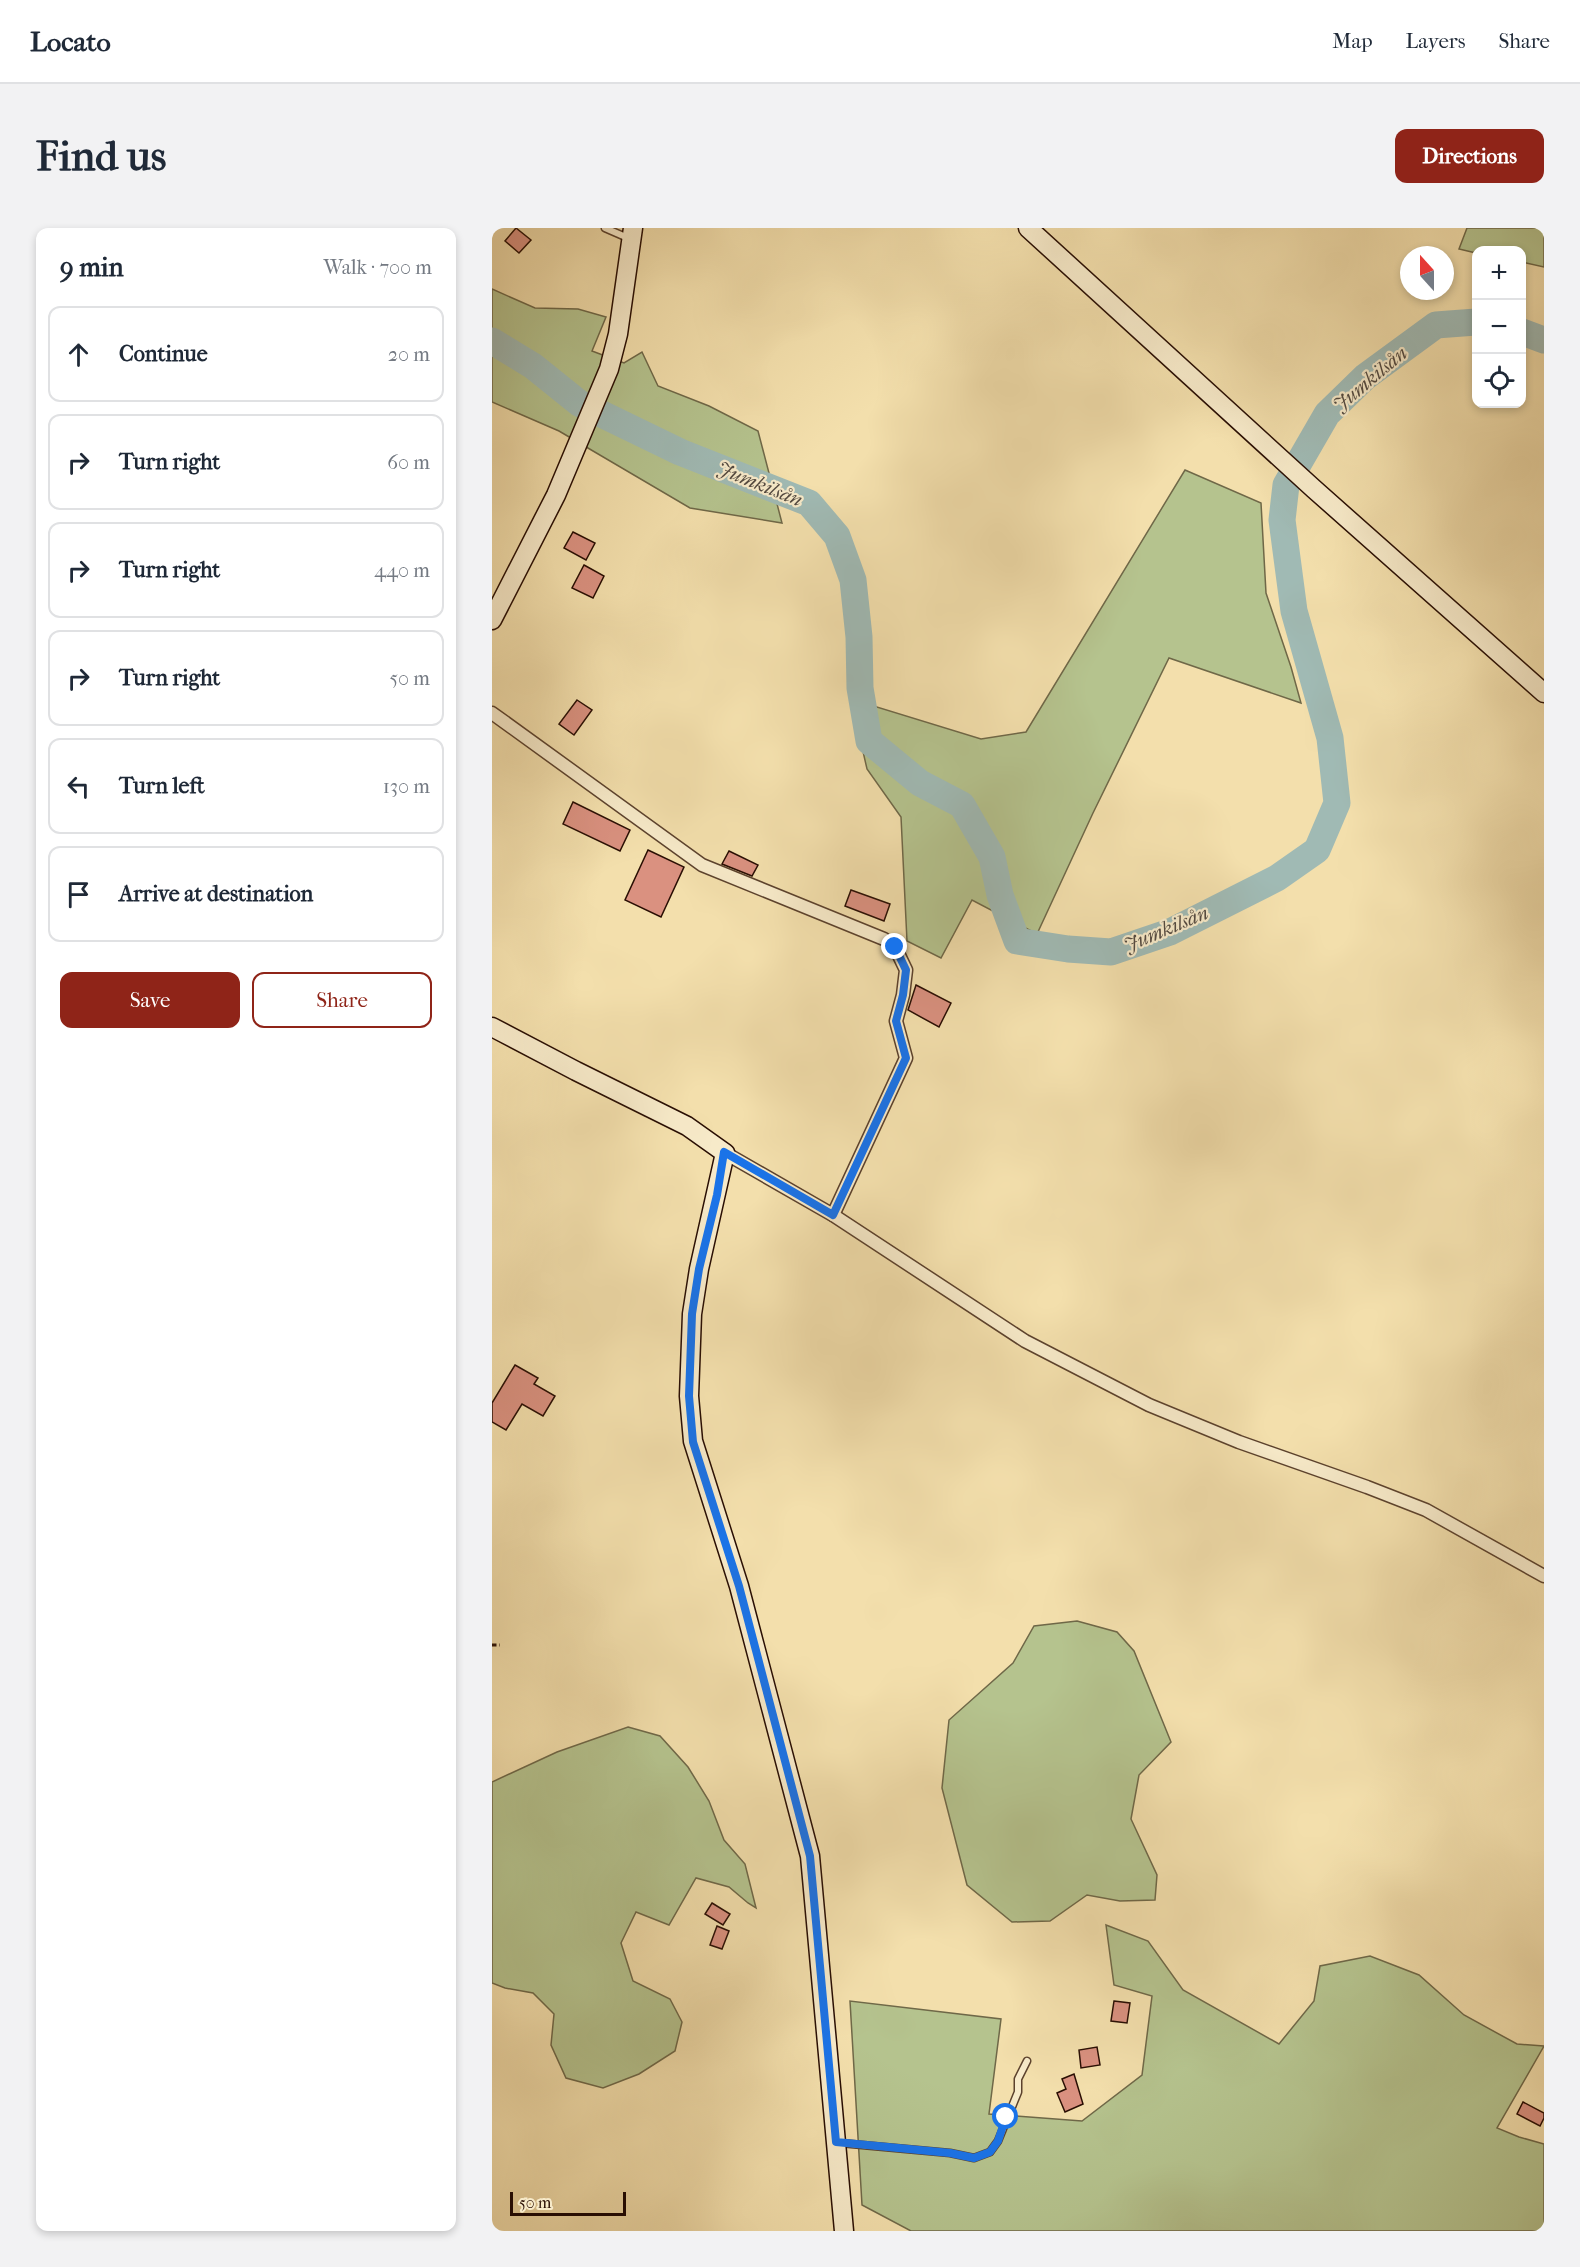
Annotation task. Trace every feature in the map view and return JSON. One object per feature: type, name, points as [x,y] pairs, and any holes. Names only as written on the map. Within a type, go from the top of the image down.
[{"type":"street","points":[[1028,228],[1314,489],[1544,693]]},
{"type":"street","points":[[492,620],[556,495],[609,369],[618,333],[632,234]]},
{"type":"street","points":[[492,713],[702,865],[884,939],[895,947],[906,970],[903,995],[896,1021],[906,1058],[833,1215]]},
{"type":"street","points":[[492,1027],[687,1126],[724,1152],[833,1215],[1025,1341],[1149,1405],[1239,1442],[1426,1510],[1544,1576]]},
{"type":"street","points":[[724,1152],[717,1195],[699,1269],[692,1314],[689,1396],[693,1442],[739,1586],[810,1856],[844,2231]]},
{"type":"lane","points":[[604,228],[632,234]]},
{"type":"lane","points":[[836,2142],[950,2153],[974,2158],[990,2152],[998,2141],[1018,2092],[1018,2079],[1027,2061]]},
{"type":"path","points":[[492,1645],[500,1645]]},
{"type":"green space","points":[[1467,228],[1544,228],[1544,267],[1526,263],[1526,246],[1472,246],[1472,252],[1459,249]]},
{"type":"green space","points":[[492,289],[535,308],[578,309],[606,317],[592,351],[624,363],[642,352],[658,386],[709,406],[758,431],[782,523],[690,508],[559,431],[492,402]]},
{"type":"green space","points":[[1185,470],[1261,503],[1266,593],[1301,703],[1169,658],[1037,934],[972,900],[941,958],[907,941],[901,817],[867,769],[851,699],[981,739],[1026,732]]},
{"type":"green space","points":[[1077,1621],[1117,1632],[1134,1651],[1171,1742],[1139,1775],[1131,1819],[1157,1875],[1155,1900],[1120,1901],[1087,1895],[1050,1921],[1012,1922],[967,1885],[942,1788],[949,1720],[1013,1663],[1034,1626]]},
{"type":"green space","points":[[628,1727],[660,1736],[688,1767],[709,1801],[724,1840],[745,1864],[756,1908],[729,1887],[696,1878],[669,1925],[636,1912],[621,1943],[633,1981],[670,1999],[682,2022],[675,2051],[639,2074],[603,2088],[566,2078],[551,2045],[554,2014],[533,1993],[492,1983],[492,1782],[557,1752]]},
{"type":"green space","points":[[1106,1925],[1148,1941],[1183,1990],[1279,2044],[1314,2001],[1320,1966],[1370,1956],[1419,1975],[1464,2015],[1517,2044],[1544,2046],[1497,2128],[1544,2144],[1544,2231],[911,2231],[862,2205],[850,2001],[1001,2019],[989,2114],[1082,2121],[1142,2075],[1152,1996],[1114,1985]]},
{"type":"building","points":[[516,228],[531,240],[519,253],[505,241]]},
{"type":"building","points":[[573,532],[595,543],[586,560],[564,548]]},
{"type":"building","points":[[584,565],[604,576],[593,598],[572,588]]},
{"type":"building","points":[[577,700],[592,710],[574,735],[559,724]]},
{"type":"building","points":[[573,802],[630,830],[620,851],[563,824]]},
{"type":"building","points":[[648,850],[684,867],[661,917],[625,900]]},
{"type":"building","points":[[729,851],[758,865],[752,876],[722,864]]},
{"type":"building","points":[[851,890],[890,904],[884,921],[845,906]]},
{"type":"building","points":[[916,985],[951,1003],[939,1027],[908,1010]]},
{"type":"building","points":[[515,1365],[538,1378],[534,1384],[555,1396],[543,1416],[522,1404],[506,1430],[492,1422],[492,1403]]},
{"type":"building","points":[[712,1903],[730,1914],[723,1925],[705,1914]]},
{"type":"building","points":[[717,1926],[729,1931],[722,1949],[710,1945]]},
{"type":"building","points":[[1114,2001],[1130,2003],[1127,2023],[1111,2021]]},
{"type":"building","points":[[1097,2047],[1100,2065],[1081,2068],[1079,2050]]},
{"type":"building","points":[[1074,2074],[1083,2104],[1065,2112],[1057,2093],[1066,2089],[1062,2079]]},
{"type":"building","points":[[1523,2102],[1544,2113],[1540,2126],[1517,2114]]},
{"type":"waterway","name":"Jumkilsån","points":[[492,341],[533,366],[579,403],[680,452],[809,503],[837,536],[853,580],[859,637],[860,688],[869,741],[920,783],[962,805],[992,857],[1000,895],[1017,941],[1068,949],[1111,952],[1170,932],[1277,878],[1317,850],[1337,803],[1330,738],[1294,611],[1282,520],[1286,485],[1327,414],[1365,377],[1436,325],[1472,322]]},
{"type":"waterway","name":"Jumkilsån","points":[[1526,333],[1544,340]]},
{"type":"route","points":[[895,947],[906,970],[903,995],[896,1021],[906,1058],[833,1215],[724,1152],[717,1195],[699,1269],[692,1314],[689,1396],[693,1442],[739,1586],[810,1856],[836,2142],[950,2153],[974,2158],[990,2152],[998,2141],[1006,2117]]}]
